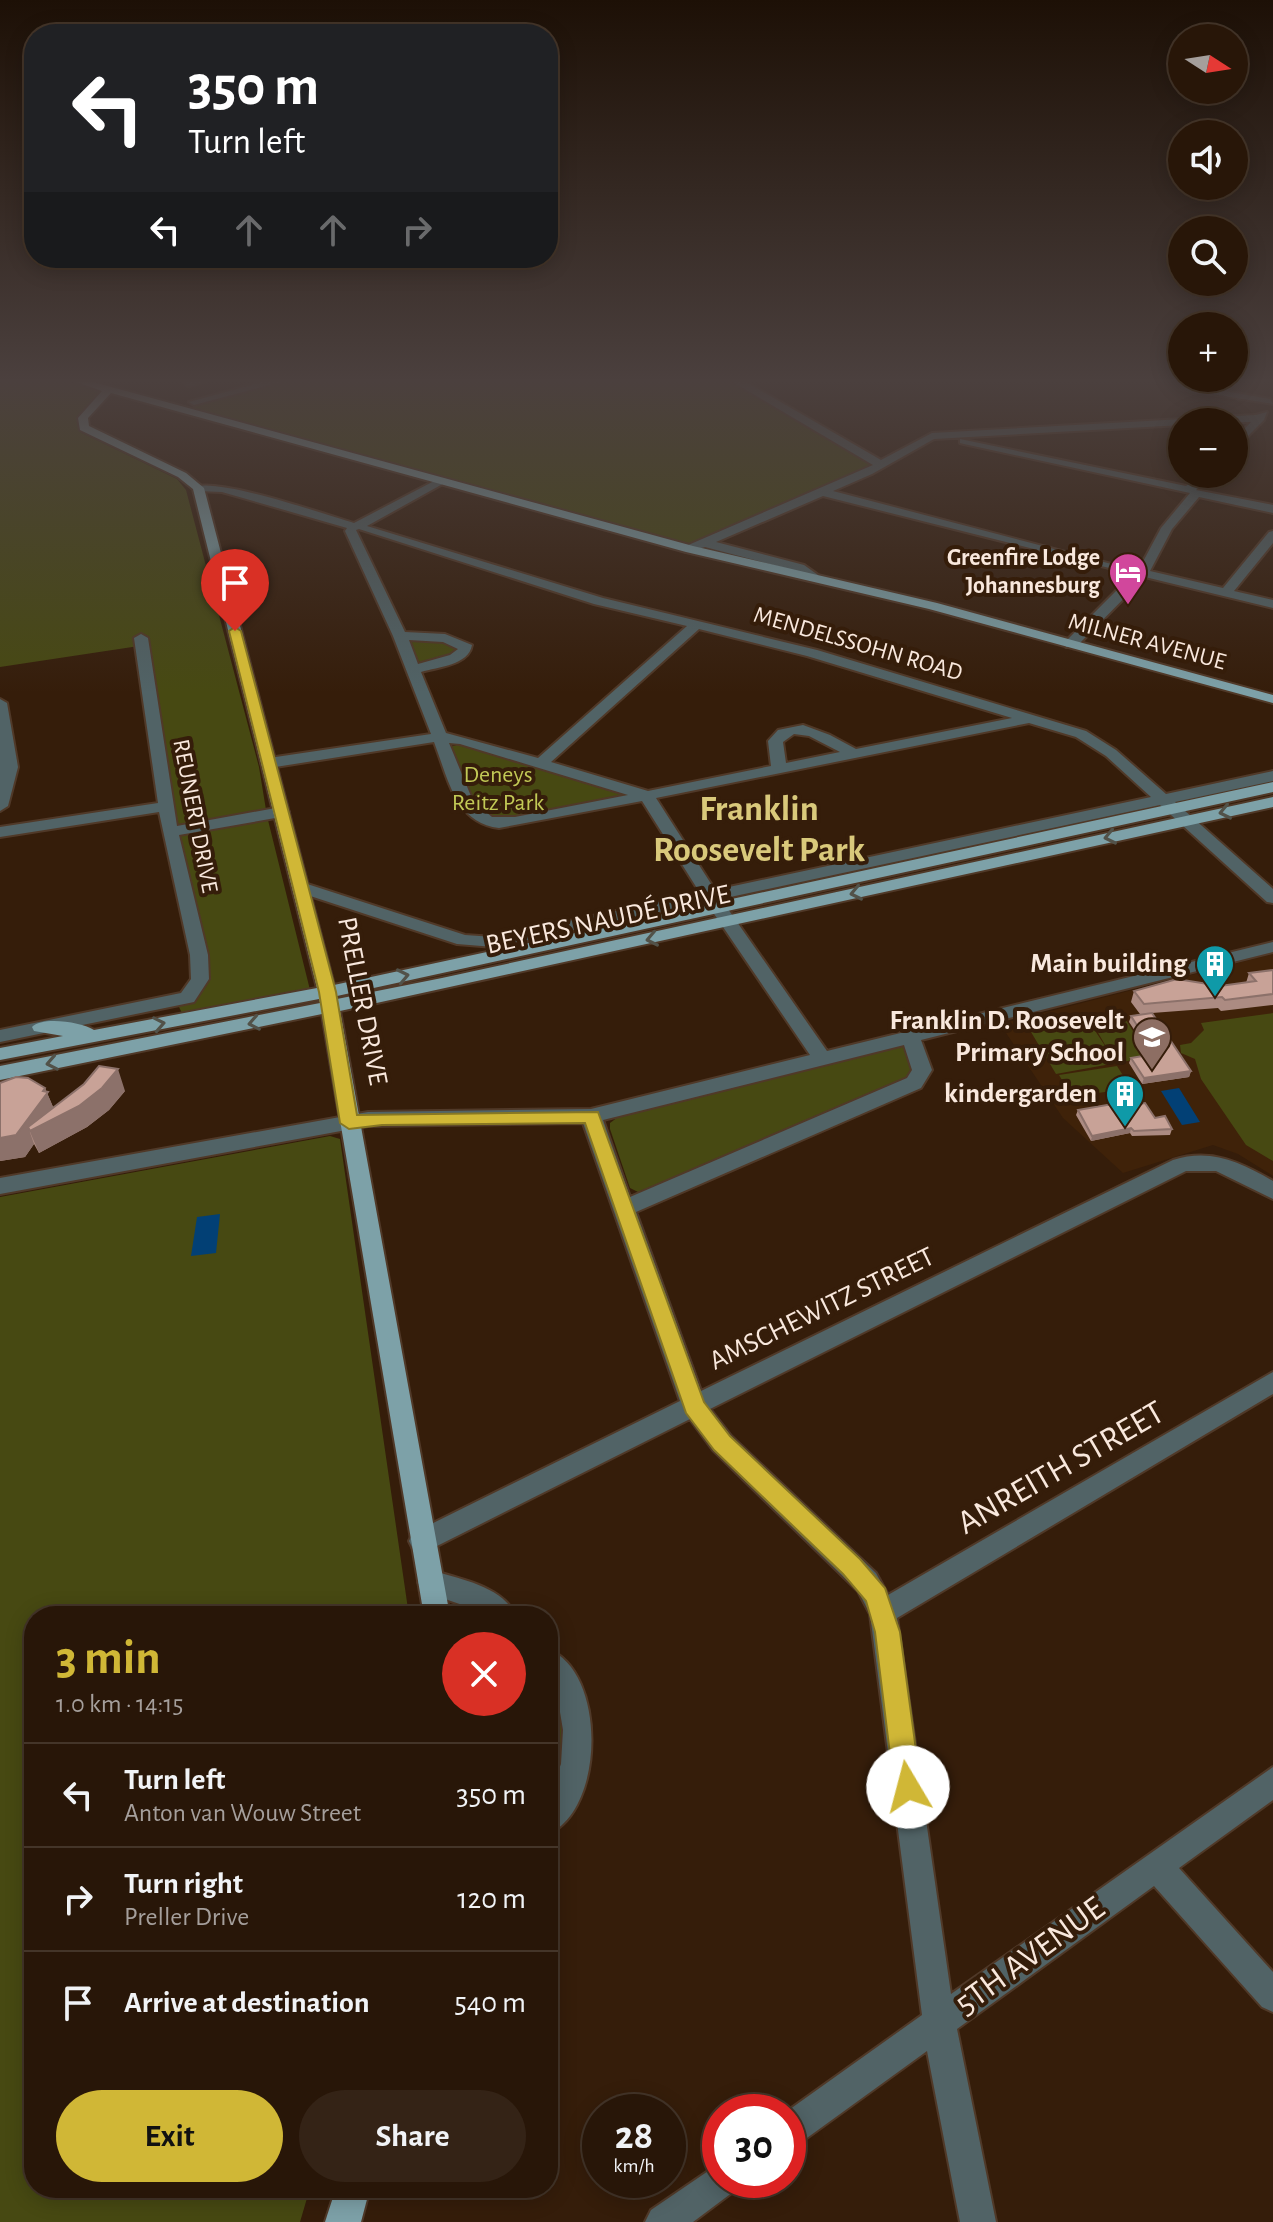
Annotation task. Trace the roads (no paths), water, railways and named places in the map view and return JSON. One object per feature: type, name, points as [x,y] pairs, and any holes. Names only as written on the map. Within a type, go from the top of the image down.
[{"type":"main road","name":"MILNER AVENUE","points":[[459,486],[690,549],[1071,644],[1273,699]]},
{"type":"main road","name":"PRELLER DRIVE","points":[[198,488],[329,1000],[435,1606]]},
{"type":"main road","name":"BEYERS NAUDÉ DRIVE","points":[[0,1054],[22,1059],[329,1000],[719,909],[1273,787]]},
{"type":"main road","name":"BEYERS NAUDÉ DRIVE","points":[[1174,809],[1273,802]]},
{"type":"main road","name":"BEYERS NAUDÉ DRIVE","points":[[0,1073],[22,1059],[106,1034],[329,1000]]},
{"type":"main road","points":[[41,1027],[106,1034]]},
{"type":"main road","points":[[343,2222],[350,2198]]},
{"type":"street","points":[[434,486],[359,529],[468,808],[485,821],[515,822],[1032,719]]},
{"type":"street","points":[[690,549],[832,486]]},
{"type":"street","points":[[1166,486],[1273,509]]},
{"type":"street","name":"MENDELSSOHN ROAD","points":[[198,488],[223,489],[599,601],[812,653],[1032,719],[1101,745],[1273,898]]},
{"type":"street","points":[[1071,644],[1139,571],[1196,488]]},
{"type":"street","points":[[819,491],[1273,604]]},
{"type":"street","points":[[1226,593],[1273,535]]},
{"type":"street","points":[[704,543],[800,568],[814,578]]},
{"type":"street","points":[[541,763],[696,625]]},
{"type":"street","points":[[400,636],[445,638],[465,645],[459,656],[414,670]]},
{"type":"street","name":"REUNERT DRIVE","points":[[41,1027],[187,998],[200,979],[199,955],[170,832],[141,638]]},
{"type":"street","points":[[0,703],[10,767],[0,806]]},
{"type":"street","points":[[779,769],[775,741],[785,732],[812,732],[854,754]]},
{"type":"street","points":[[269,763],[441,737],[646,795],[719,909],[823,1059]]},
{"type":"street","name":"BEYERS NAUDÉ DRIVE","points":[[301,887],[478,942],[509,940],[719,909],[1174,809],[1273,776]]},
{"type":"street","points":[[0,832],[166,806]]},
{"type":"street","points":[[170,832],[281,812]]},
{"type":"street","points":[[0,1186],[382,1119],[591,1116],[1273,947]]},
{"type":"street","points":[[0,1036],[41,1027]]},
{"type":"street","points":[[625,1208],[914,1083],[922,1070],[911,1038]]},
{"type":"street","points":[[591,1116],[664,1329],[694,1406],[722,1443],[867,1582],[883,1612],[940,2021],[963,2165],[978,2222]]},
{"type":"street","name":"AMSCHEWITZ STREET","points":[[422,1541],[1180,1165],[1207,1161],[1227,1166],[1273,1191]]},
{"type":"street","name":"ANREITH STREET","points":[[883,1612],[1273,1382]]},
{"type":"street","points":[[431,1582],[483,1600],[490,1606]]},
{"type":"street","points":[[558,1678],[572,1701],[575,1750],[573,1778],[566,1798],[558,1807]]},
{"type":"street","name":"5TH AVENUE","points":[[806,2118],[1273,1782]]},
{"type":"street","points":[[1157,1866],[1273,1996]]},
{"type":"street","points":[[663,2222],[702,2194]]},
{"type":"water","points":[[1179,1088],[1200,1122],[1182,1125],[1161,1091]]},
{"type":"water","points":[[220,1214],[216,1253],[191,1256],[197,1217]]},
{"type":"place","name":"Greenfire Lodge Johannesburg","points":[[1128,606]]},
{"type":"place","name":"Main building","points":[[1215,998]]},
{"type":"place","name":"Franklin D. Roosevelt Primary School","points":[[1152,1071]]},
{"type":"place","name":"kindergarden","points":[[1125,1128]]},
{"type":"district","name":"Franklin Roosevelt Park","points":[[759,830]]},
{"type":"park label","name":"Deneys Reitz Park","points":[[498,789]]}]
